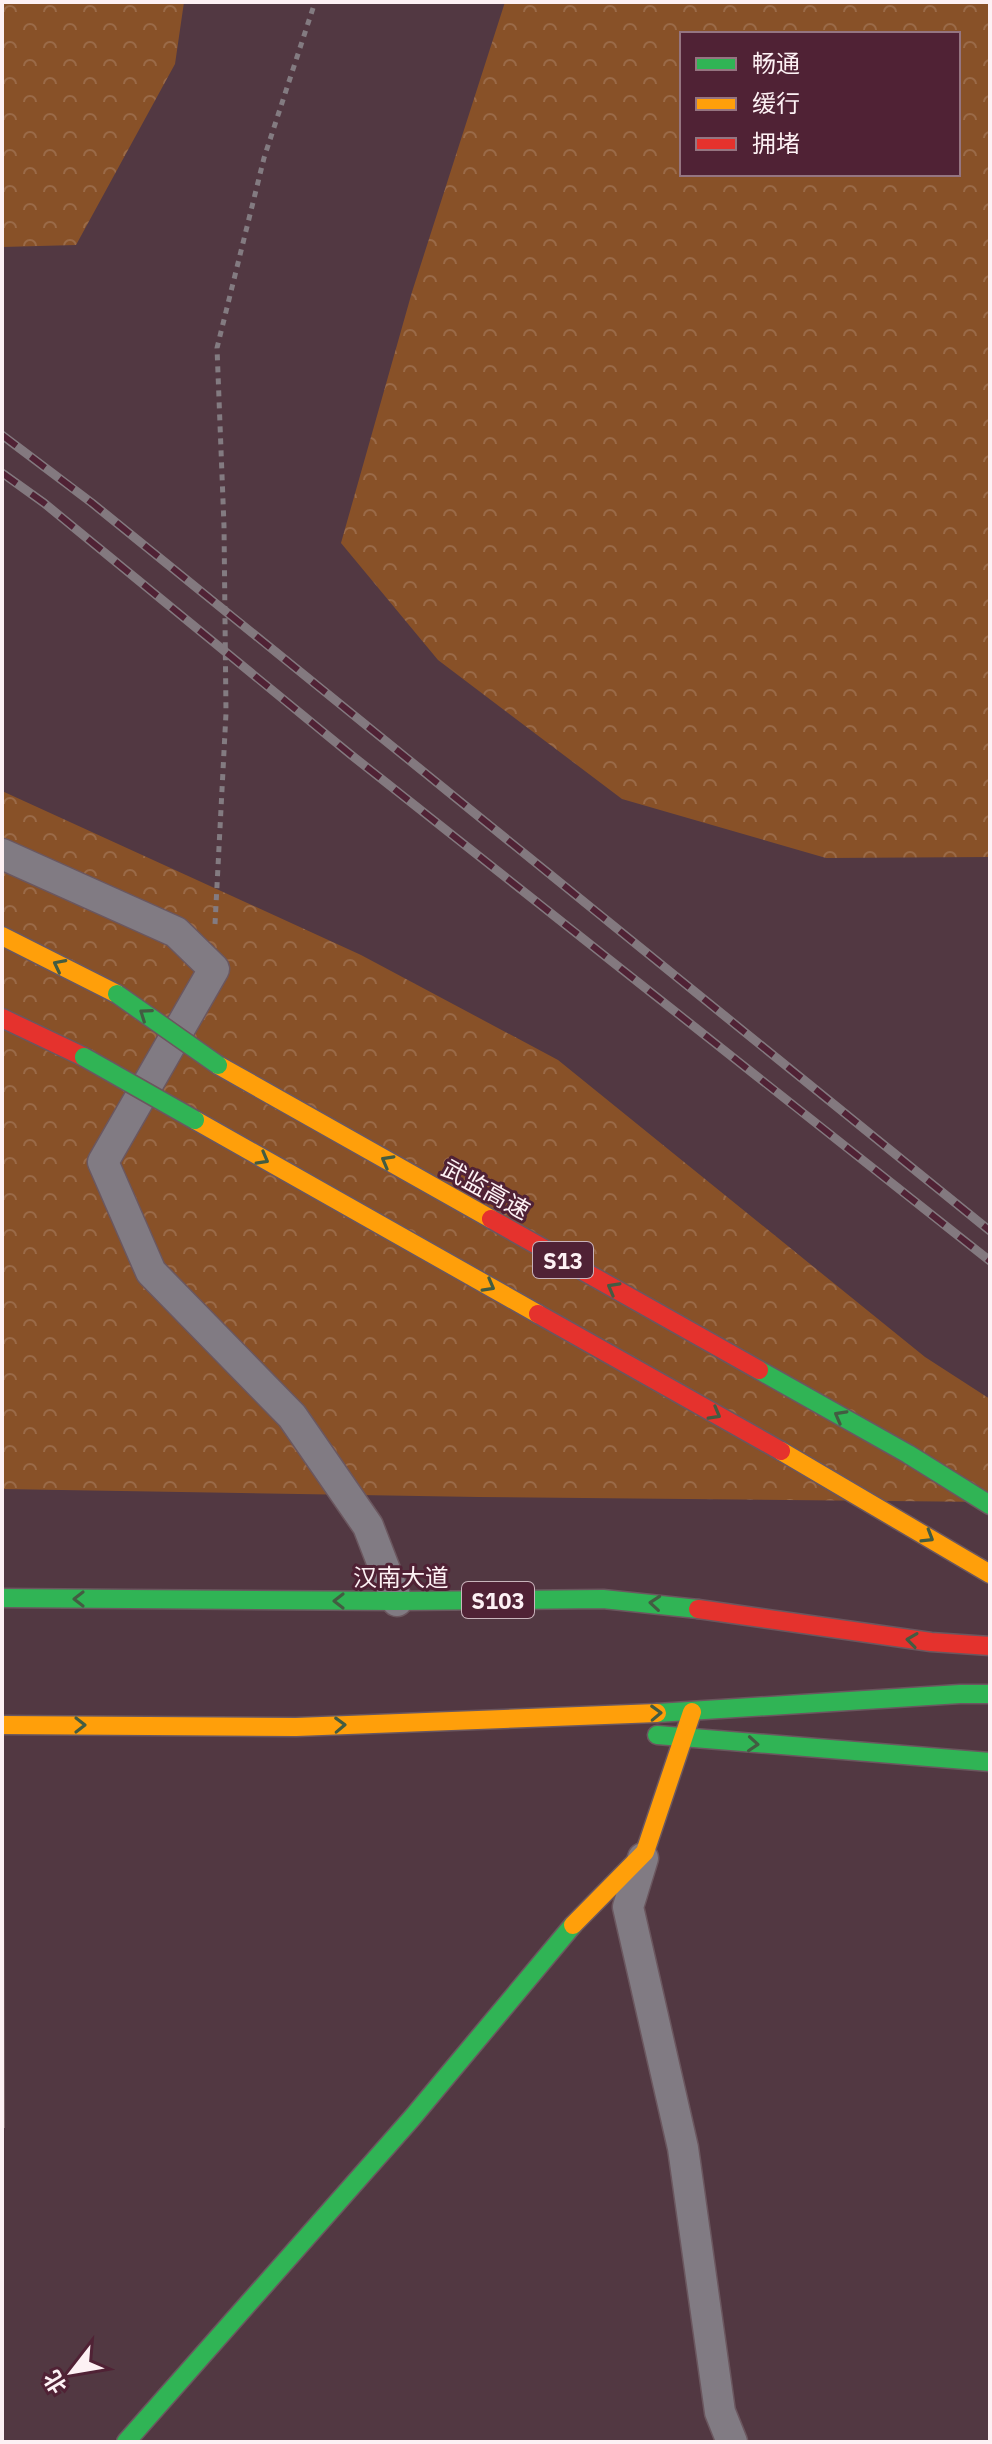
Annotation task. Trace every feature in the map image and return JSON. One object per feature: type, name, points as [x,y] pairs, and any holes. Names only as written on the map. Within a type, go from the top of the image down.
[{"type":"main road","name":"武监高速","points":[[2,936],[117,994],[218,1065],[908,1454],[990,1505]]},
{"type":"main road","name":"S13","points":[[2,1018],[84,1057],[867,1500],[990,1574]]},
{"type":"main road","name":"汉南大道","points":[[2,1598],[603,1599],[931,1642],[990,1646]]},
{"type":"main road","points":[[2,1725],[296,1727],[692,1712],[990,1694]]},
{"type":"main road","points":[[126,2442],[412,2118],[578,1919],[645,1852],[692,1712]]},
{"type":"main road","points":[[537,1717],[683,1738],[990,1762]]},
{"type":"street","points":[[2,854],[176,932],[214,969],[103,1162],[151,1272],[292,1416],[368,1526],[397,1601]]},
{"type":"street","points":[[645,1852],[628,1907],[683,2148],[720,2412],[732,2442]]},
{"type":"path","points":[[214,969],[226,713],[224,526],[217,348],[264,158],[315,2]]},
{"type":"green space","points":[[2,2],[184,2],[175,64],[76,245],[2,247]]},
{"type":"green space","points":[[505,2],[990,2],[990,857],[826,858],[622,799],[438,660],[341,543],[412,292]]},
{"type":"green space","points":[[2,791],[361,955],[558,1060],[925,1357],[990,1399],[990,1502],[2,1489]]},
{"type":"building","points":[[3,1881],[4,2127],[2,2127]]},
{"type":"railway","points":[[2,435],[92,503],[990,1231]]},
{"type":"railway","points":[[2,473],[44,503],[350,754],[990,1261]]},
{"type":"traffic: fast","points":[[117,994],[218,1065]]},
{"type":"traffic: fast","points":[[84,1057],[195,1120]]},
{"type":"traffic: fast","points":[[759,1370],[908,1454],[990,1505]]},
{"type":"traffic: fast","points":[[2,1598],[603,1599],[698,1609]]},
{"type":"traffic: fast","points":[[657,1713],[990,1694]]},
{"type":"traffic: fast","points":[[657,1735],[990,1762]]},
{"type":"traffic: fast","points":[[126,2442],[412,2118],[573,1925]]},
{"type":"traffic: slow","points":[[2,936],[117,994]]},
{"type":"traffic: slow","points":[[218,1065],[491,1219]]},
{"type":"traffic: slow","points":[[195,1120],[538,1314]]},
{"type":"traffic: slow","points":[[781,1451],[990,1574]]},
{"type":"traffic: slow","points":[[573,1925],[645,1852],[692,1712]]},
{"type":"traffic: slow","points":[[2,1725],[296,1727],[657,1713]]},
{"type":"traffic: jam","points":[[2,1018],[84,1057]]},
{"type":"traffic: jam","points":[[491,1219],[759,1370]]},
{"type":"traffic: jam","points":[[538,1314],[781,1451]]},
{"type":"traffic: jam","points":[[698,1609],[931,1642],[990,1646]]}]
